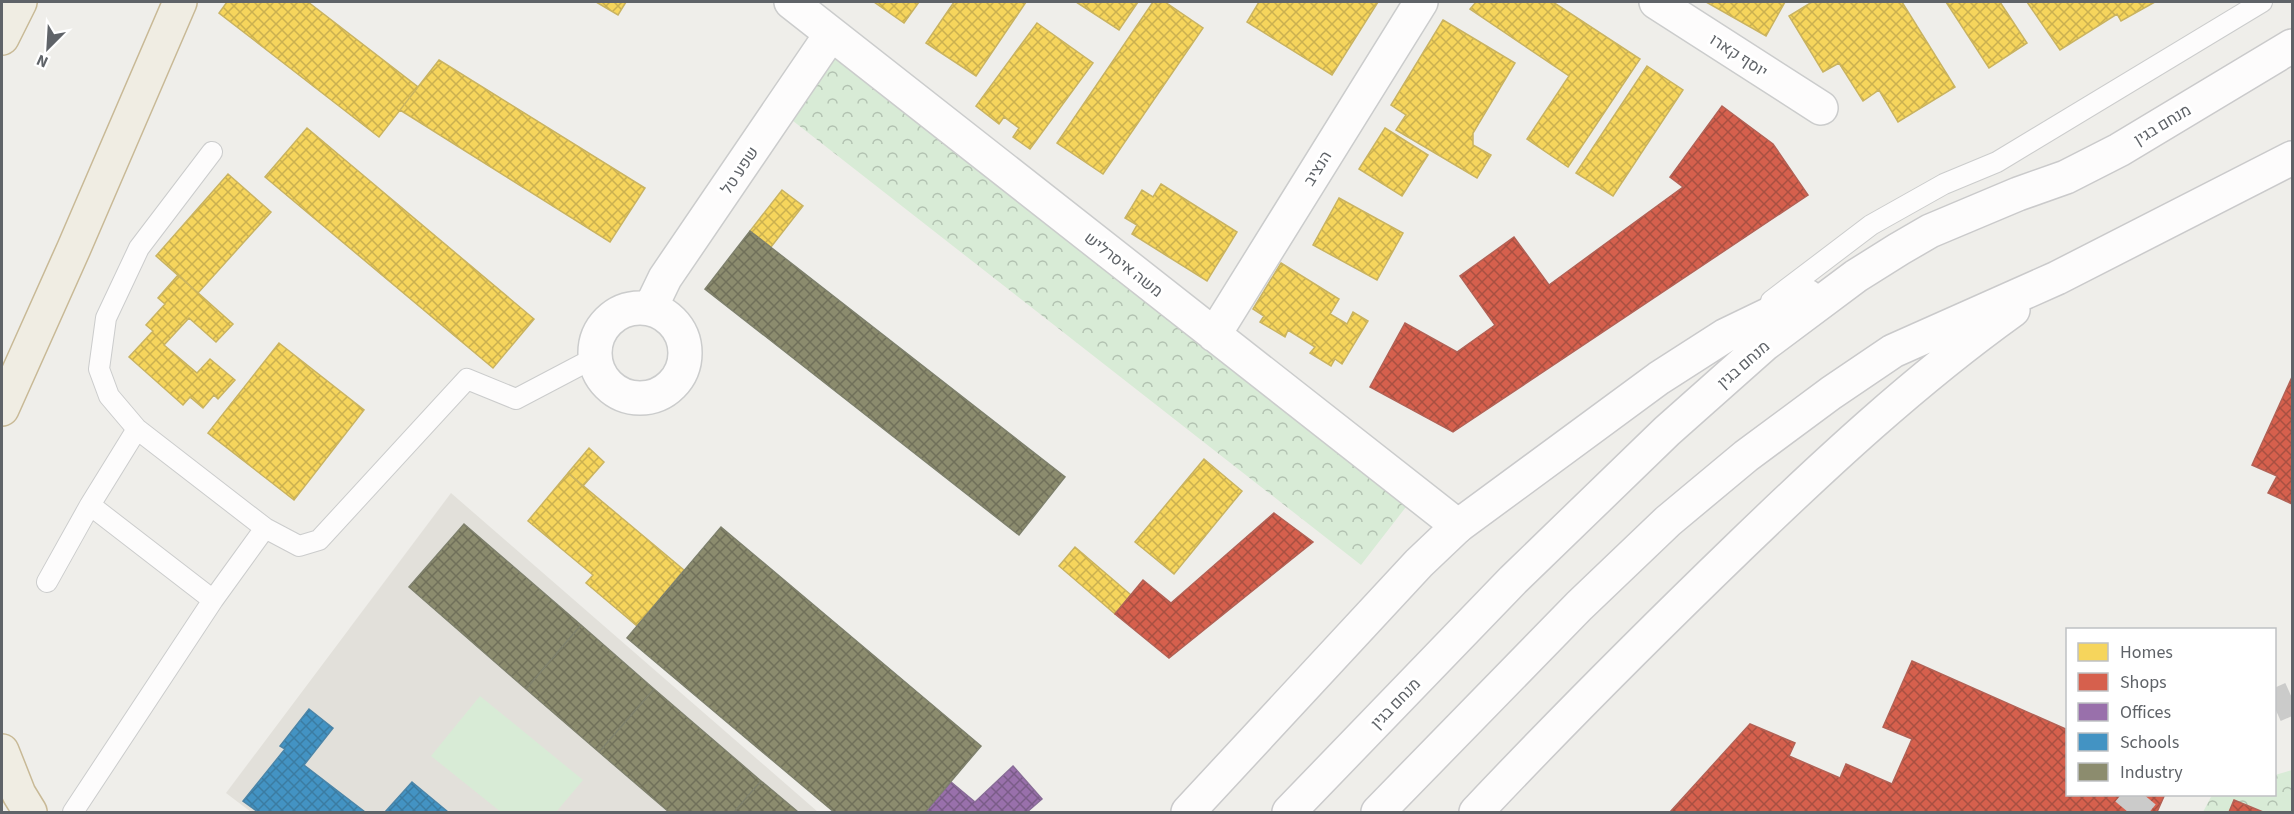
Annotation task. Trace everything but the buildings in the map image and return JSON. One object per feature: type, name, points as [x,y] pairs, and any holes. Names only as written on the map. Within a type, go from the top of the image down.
[{"type":"highway","points":[[2,38],[20,2]]},
{"type":"highway","points":[[2,409],[180,2]]},
{"type":"highway","points":[[2,751],[28,813]]},
{"type":"main road","name":"משה איסרליש","points":[[791,2],[1458,526]]},
{"type":"main road","name":"הנציב","points":[[1214,335],[1421,2]]},
{"type":"main road","name":"יוסף קארו","points":[[1656,2],[1821,108]]},
{"type":"main road","name":"שפע טל","points":[[650,309],[665,278],[831,34]]},
{"type":"main road","name":"מנחם בגין","points":[[1289,813],[1513,580],[1667,431],[1765,344],[1856,276],[1930,231],[2018,194],[2066,177],[2109,155],[2292,46]]},
{"type":"main road","points":[[1378,813],[1579,606],[1668,521],[1746,456],[1893,351],[2057,278],[2292,158]]},
{"type":"main road","points":[[1188,813],[1419,564],[1458,526],[1659,378],[1726,335],[1787,304],[1856,276]]},
{"type":"main road","points":[[1476,813],[1673,611],[1834,455],[1995,323],[2057,278]]},
{"type":"main road","points":[[637,308],[662,313],[672,321],[680,331],[686,359],[682,372],[674,384],[663,393],[650,398],[635,399],[623,396],[603,381],[594,358],[598,334],[614,315],[637,308]]},
{"type":"main road","points":[[1173,813],[1279,715]]},
{"type":"main road","points":[[2,782],[28,813]]},
{"type":"lane","points":[[1726,335],[1871,225],[1944,184],[1997,162],[2262,2]]},
{"type":"lane","points":[[212,152],[139,248],[106,318],[99,369],[109,396],[137,429],[265,528],[299,546],[320,540],[467,379],[516,399],[594,358]]},
{"type":"lane","points":[[47,582],[90,504],[137,429]]},
{"type":"lane","points":[[90,504],[213,600]]},
{"type":"lane","points":[[73,813],[213,600],[265,528]]},
{"type":"shaded area","points":[[451,493],[818,812],[251,812],[226,793]]},
{"type":"green space","points":[[836,55],[1409,503],[1361,565],[788,117]]},
{"type":"green space","points":[[480,696],[583,780],[556,812],[501,812],[431,756]]},
{"type":"green space","points":[[2292,770],[2292,812],[2203,812],[2211,796],[2276,796],[2276,775]]},
{"type":"tunnel","points":[[2276,705],[2292,698]]},
{"type":"tunnel","points":[[2128,812],[2141,796]]}]
